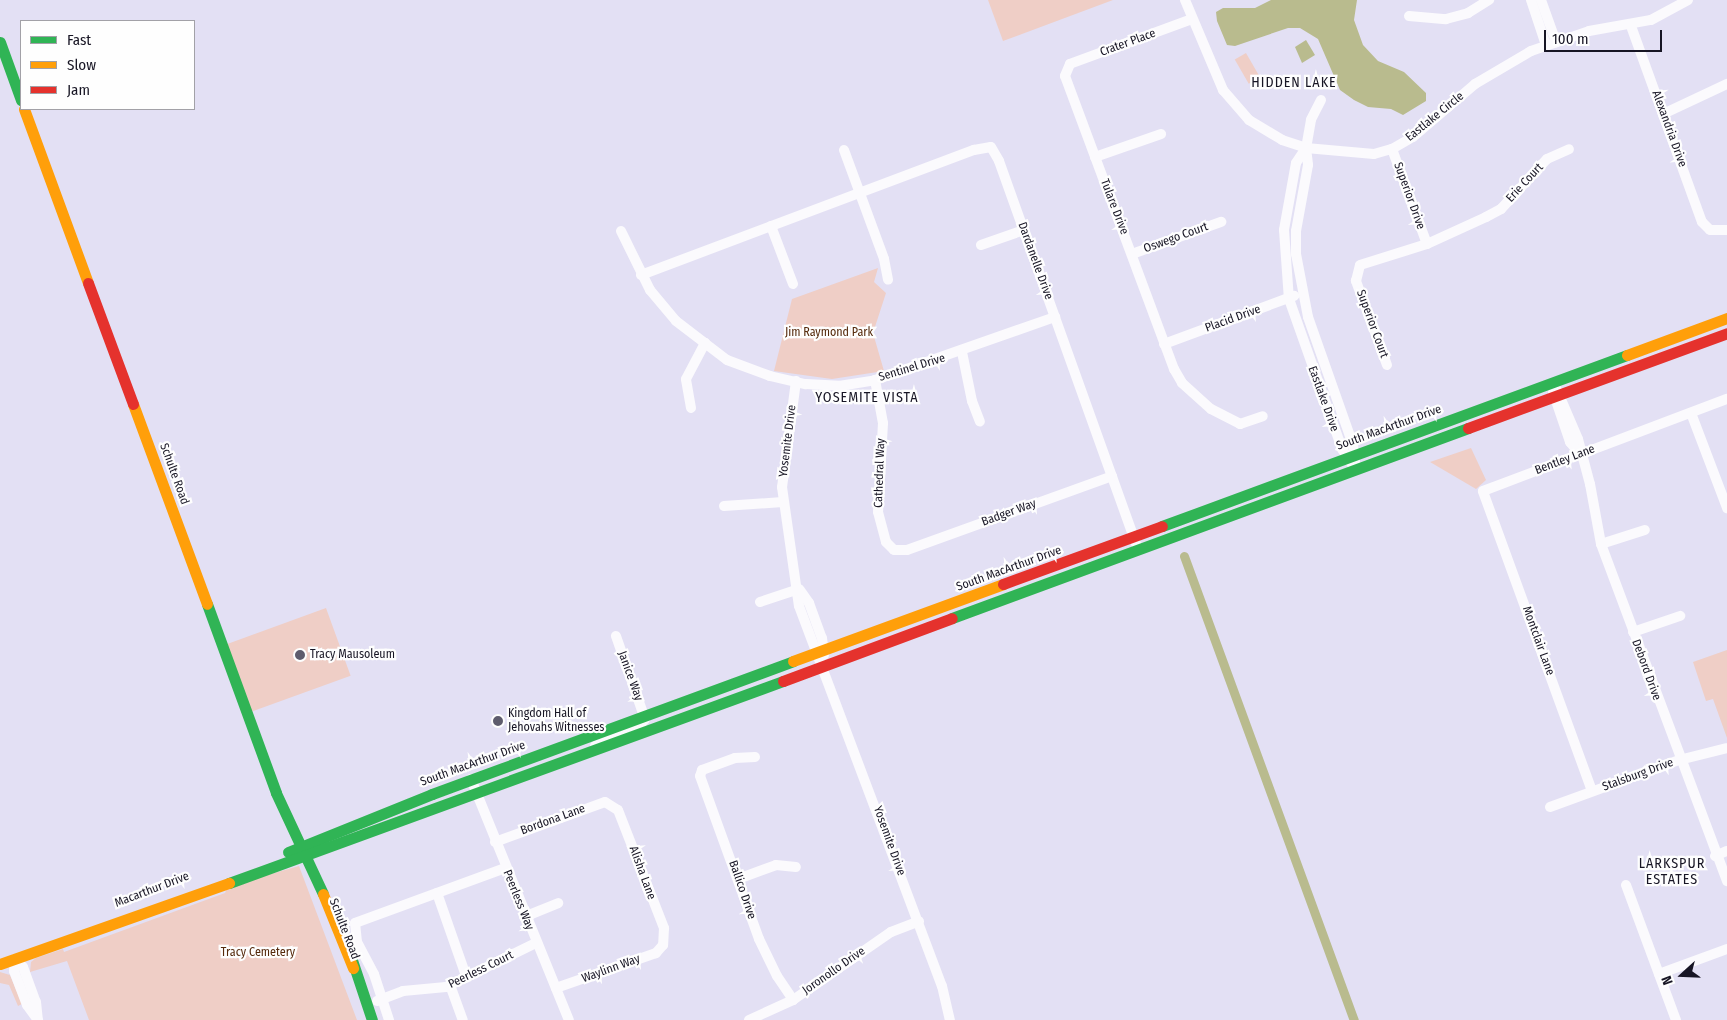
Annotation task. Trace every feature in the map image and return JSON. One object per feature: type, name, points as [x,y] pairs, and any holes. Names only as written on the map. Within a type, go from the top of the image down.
[{"type":"main road","points":[[0,42],[20,97]]},
{"type":"main road","name":"Schulte Road","points":[[24,110],[288,822],[353,968]]},
{"type":"main road","name":"South MacArthur Drive","points":[[303,853],[365,822],[644,715],[1134,537],[1727,318]]},
{"type":"main road","points":[[303,853],[337,845],[824,664],[1138,551],[1727,333]]},
{"type":"main road","points":[[288,822],[300,833],[313,835],[349,822],[365,822]]},
{"type":"main road","points":[[337,845],[324,855],[320,871],[372,1020]]},
{"type":"main road","name":"Schulte Road","points":[[303,853],[364,1020]]},
{"type":"main road","name":"Macarthur Drive","points":[[0,964],[303,853]]},
{"type":"street","name":"Eastlake Circle","points":[[1185,0],[1210,66],[1237,108],[1266,132],[1306,148],[1374,154],[1392,149],[1413,137],[1476,84],[1551,43],[1589,31],[1631,26],[1651,20],[1688,0]]},
{"type":"street","points":[[1409,16],[1446,19],[1468,12],[1489,0]]},
{"type":"street","points":[[1531,0],[1551,43]]},
{"type":"street","points":[[1541,0],[1551,43]]},
{"type":"street","name":"Crater Place","points":[[1065,70],[1070,64],[1192,19]]},
{"type":"street","name":"Alexandria Drive","points":[[1631,26],[1702,222],[1710,230],[1727,230]]},
{"type":"street","name":"Tulare Drive","points":[[1065,70],[1164,344],[1182,383],[1211,409],[1240,424],[1263,416]]},
{"type":"street","points":[[1663,114],[1727,84]]},
{"type":"street","name":"Eastlake Drive","points":[[1321,100],[1311,120],[1306,148],[1308,166],[1296,231],[1301,292],[1351,457]]},
{"type":"street","points":[[1095,157],[1161,134]]},
{"type":"street","name":"Dardanelle Drive","points":[[860,193],[990,147],[1024,230],[1138,551]]},
{"type":"street","name":"Eastlake Drive","points":[[1306,148],[1296,163],[1284,230],[1289,299],[1356,470]]},
{"type":"street","name":"Superior Drive","points":[[1392,149],[1427,244]]},
{"type":"street","name":"Erie Court","points":[[1427,244],[1501,209],[1536,168],[1568,149]]},
{"type":"street","points":[[844,150],[884,259],[888,280]]},
{"type":"street","points":[[640,275],[860,193]]},
{"type":"street","name":"Oswego Court","points":[[1132,254],[1221,222]]},
{"type":"street","points":[[771,226],[793,284]]},
{"type":"street","name":"Sentinel Drive","points":[[621,230],[640,275],[676,321],[727,360],[770,376],[796,382],[839,386],[875,380],[962,352],[1055,317]]},
{"type":"street","points":[[981,245],[1024,230]]},
{"type":"street","name":"Superior Court","points":[[1387,365],[1356,281],[1356,272],[1364,263],[1427,244]]},
{"type":"street","name":"Placid Drive","points":[[1164,344],[1289,299],[1301,292]]},
{"type":"street","points":[[691,408],[686,379],[704,343]]},
{"type":"street","points":[[962,352],[972,401],[980,422]]},
{"type":"street","name":"Cathedral Way","points":[[875,380],[883,423],[878,512],[890,546],[899,551],[907,550]]},
{"type":"street","name":"Yosemite Drive","points":[[796,382],[785,455],[783,502],[788,546],[799,589],[809,603],[824,664],[942,986],[949,1020]]},
{"type":"street","name":"Debord Drive","points":[[1552,382],[1570,442],[1580,454],[1590,484],[1600,544],[1715,856],[1727,881]]},
{"type":"street","name":"Bentley Lane","points":[[1483,491],[1727,399]]},
{"type":"street","points":[[1691,413],[1727,508]]},
{"type":"street","name":"Badger Way","points":[[907,550],[1112,476]]},
{"type":"street","name":"Montclair Lane","points":[[1483,491],[1592,791]]},
{"type":"street","points":[[724,506],[783,502]]},
{"type":"street","points":[[1600,544],[1645,530]]},
{"type":"street","points":[[760,602],[799,589]]},
{"type":"street","points":[[1633,632],[1680,616]]},
{"type":"street","name":"Janice Way","points":[[616,636],[644,715]]},
{"type":"street","points":[[591,750],[607,738],[641,724],[644,715]]},
{"type":"street","name":"Stalsburg Drive","points":[[1550,807],[1680,760],[1727,748]]},
{"type":"street","name":"Ballico Drive","points":[[755,757],[735,758],[702,770],[700,776],[759,939],[793,1000]]},
{"type":"street","name":"Peerless Way","points":[[471,780],[524,917],[569,1020]]},
{"type":"street","name":"Bordona Lane","points":[[495,842],[592,806],[611,804]]},
{"type":"street","name":"Alisha Lane","points":[[611,804],[618,810],[664,928],[664,945]]},
{"type":"street","points":[[1715,856],[1727,851]]},
{"type":"street","points":[[738,879],[776,865],[796,867]]},
{"type":"street","points":[[389,1020],[368,960],[357,942],[355,923],[505,868]]},
{"type":"street","points":[[1626,885],[1676,1020]]},
{"type":"street","points":[[437,893],[466,976]]},
{"type":"street","points":[[524,917],[558,903]]},
{"type":"street","name":"Joronollo Drive","points":[[749,1020],[793,1000],[891,932],[918,921]]},
{"type":"street","name":"Peerless Court","points":[[367,1005],[404,991],[435,990],[450,985],[536,943]]},
{"type":"street","name":"Waylinn Way","points":[[556,988],[656,953],[664,945]]},
{"type":"street","points":[[1659,974],[1727,949]]},
{"type":"street","points":[[15,959],[24,970],[38,1020]]},
{"type":"street","points":[[450,985],[463,1020]]},
{"type":"green space","points":[[988,0],[1113,0],[1003,41]]},
{"type":"green space","points":[[1246,53],[1260,77],[1249,84],[1235,60]]},
{"type":"green space","name":"Jim Raymond Park","points":[[878,268],[874,282],[886,293],[873,333],[884,371],[832,379],[774,371],[792,299]]},
{"type":"green space","points":[[1471,448],[1486,480],[1476,489],[1430,462]]},
{"type":"green space","points":[[326,608],[351,676],[249,713],[225,645]]},
{"type":"green space","points":[[1727,650],[1727,738],[1713,699],[1706,701],[1693,662]]},
{"type":"green space","name":"Tracy Cemetery","points":[[299,866],[357,1020],[89,1020],[67,961],[30,972],[31,962],[36,958],[63,949],[64,952],[225,893],[228,886]]},
{"type":"green space","points":[[0,972],[10,975],[22,1004],[18,1006],[9,985],[0,983]]},
{"type":"shaded area","name":"HIDDEN LAKE","points":[[1271,0],[1357,0],[1354,20],[1363,45],[1378,61],[1404,72],[1426,93],[1426,101],[1403,115],[1391,109],[1368,107],[1354,100],[1340,90],[1318,39],[1300,28],[1288,28],[1235,46],[1227,45],[1217,21],[1216,12],[1223,8],[1255,8]]},
{"type":"shaded area","points":[[1306,40],[1315,55],[1302,63],[1295,47]]},
{"type":"waterway","points":[[1184,556],[1354,1020]]},
{"type":"traffic: fast","points":[[0,42],[20,97]]},
{"type":"traffic: fast","points":[[1162,526],[1627,355]]},
{"type":"traffic: fast","points":[[952,618],[1468,428]]},
{"type":"traffic: fast","points":[[207,604],[276,793],[323,894]]},
{"type":"traffic: fast","points":[[288,852],[432,794],[793,661]]},
{"type":"traffic: fast","points":[[229,883],[783,681]]},
{"type":"traffic: fast","points":[[352,960],[372,1020]]},
{"type":"traffic: slow","points":[[24,110],[88,283]]},
{"type":"traffic: slow","points":[[1627,355],[1727,318]]},
{"type":"traffic: slow","points":[[133,404],[207,604]]},
{"type":"traffic: slow","points":[[793,661],[1003,584]]},
{"type":"traffic: slow","points":[[0,964],[229,883]]},
{"type":"traffic: slow","points":[[323,894],[353,968]]},
{"type":"traffic: jam","points":[[88,283],[133,404]]},
{"type":"traffic: jam","points":[[1468,428],[1727,333]]},
{"type":"traffic: jam","points":[[1003,584],[1162,526]]},
{"type":"traffic: jam","points":[[783,681],[952,618]]},
{"type":"place","name":"Tracy Mausoleum","points":[[300,655]]},
{"type":"place","name":"Kingdom Hall of Jehovahs Witnesses","points":[[498,721]]},
{"type":"district","name":"HIDDEN LAKE","points":[[1294,83]]},
{"type":"district","name":"YOSEMITE VISTA","points":[[867,398]]},
{"type":"district","name":"LARKSPUR ESTATES","points":[[1672,872]]}]
